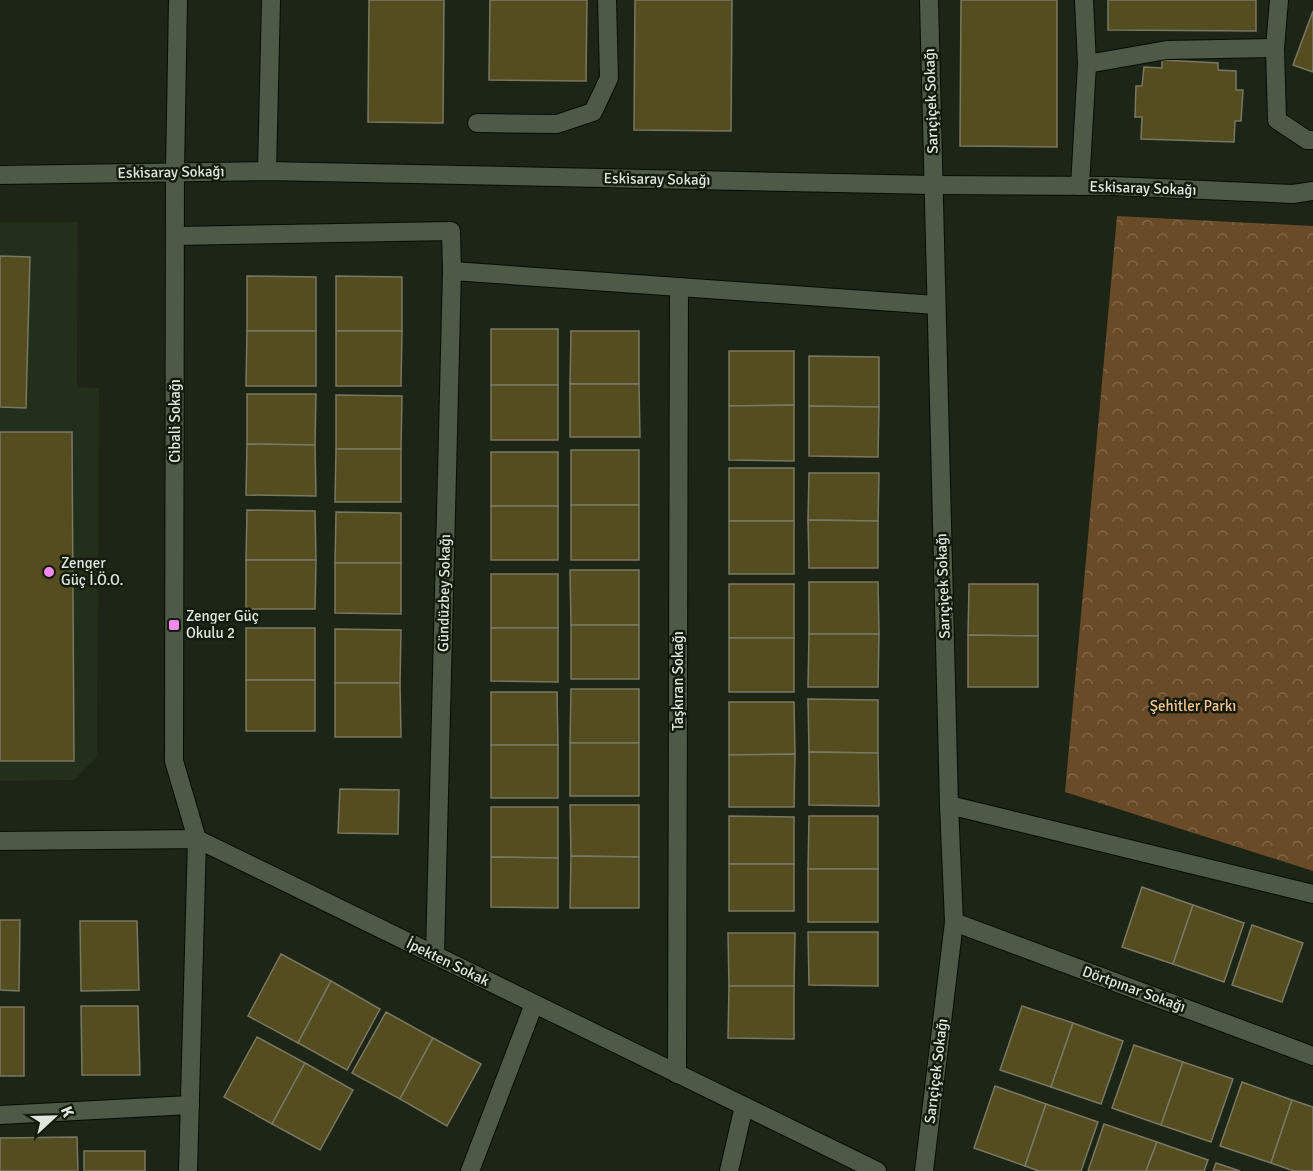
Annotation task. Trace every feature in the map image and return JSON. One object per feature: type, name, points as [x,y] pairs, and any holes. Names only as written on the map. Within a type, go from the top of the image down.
[{"type":"street","name":"Cibali Sokağı","points":[[178,0],[175,171],[174,760],[197,839],[188,1171]]},
{"type":"street","points":[[267,171],[271,0]]},
{"type":"street","points":[[477,123],[557,124],[593,112],[609,78],[607,0]]},
{"type":"street","name":"Sarıçiçek Sokağı","points":[[924,1171],[954,922],[949,805],[929,0]]},
{"type":"street","points":[[1080,186],[1087,64],[1084,0]]},
{"type":"street","points":[[1279,0],[1275,48],[1277,120],[1307,140],[1313,140]]},
{"type":"street","points":[[1087,64],[1167,50],[1275,48]]},
{"type":"street","name":"Eskisaray Sokağı","points":[[0,175],[267,171],[1080,186],[1293,194],[1313,191]]},
{"type":"street","name":"Gündüzbey Sokağı","points":[[175,236],[451,231],[452,271],[435,956]]},
{"type":"street","points":[[452,271],[936,305]]},
{"type":"street","name":"Taşkıran Sokağı","points":[[677,1074],[679,287]]},
{"type":"street","points":[[949,805],[1313,894]]},
{"type":"street","name":"İpekten Sokak","points":[[0,841],[197,839],[877,1171]]},
{"type":"street","name":"Dörtpınar Sokağı","points":[[954,922],[1313,1056]]},
{"type":"street","points":[[471,1171],[534,1004]]},
{"type":"street","points":[[0,1115],[190,1106]]},
{"type":"street","points":[[729,1171],[744,1106]]},
{"type":"shaded area","name":"Zenger Güç İ.Ö.O.","points":[[0,222],[78,222],[77,387],[99,388],[97,757],[74,780],[0,781]]},
{"type":"green space","name":"Şehitler Parkı","points":[[1117,216],[1313,226],[1313,871],[1065,792]]},
{"type":"building","points":[[369,0],[444,0],[443,123],[368,122]]},
{"type":"building","points":[[490,0],[587,0],[586,81],[489,80]]},
{"type":"building","points":[[635,0],[732,0],[731,131],[634,130]]},
{"type":"building","points":[[961,0],[1057,0],[1057,147],[960,146]]},
{"type":"building","points":[[1108,0],[1256,0],[1256,31],[1108,30]]},
{"type":"building","points":[[1313,11],[1313,72],[1293,65]]},
{"type":"building","points":[[1162,60],[1218,63],[1218,70],[1236,71],[1236,90],[1243,90],[1241,121],[1235,121],[1234,142],[1141,139],[1142,117],[1135,117],[1136,86],[1142,86],[1144,67],[1162,68]]},
{"type":"building","points":[[0,256],[30,257],[26,408],[0,407]]},
{"type":"building","points":[[247,276],[316,277],[316,331],[247,331]]},
{"type":"building","points":[[336,276],[402,277],[402,331],[336,331]]},
{"type":"building","points":[[491,329],[558,329],[558,385],[491,385]]},
{"type":"building","points":[[247,331],[316,331],[316,386],[246,386]]},
{"type":"building","points":[[336,331],[402,331],[401,386],[336,386]]},
{"type":"building","points":[[571,331],[639,331],[639,384],[570,384]]},
{"type":"building","points":[[729,351],[794,351],[794,405],[729,406]]},
{"type":"building","points":[[809,356],[879,357],[879,407],[809,406]]},
{"type":"building","points":[[570,384],[639,384],[640,437],[570,437]]},
{"type":"building","points":[[491,385],[558,385],[558,440],[491,440]]},
{"type":"building","points":[[247,394],[316,394],[315,445],[247,444]]},
{"type":"building","points":[[336,395],[402,396],[401,449],[336,449]]},
{"type":"building","points":[[794,405],[794,461],[729,460],[729,406]]},
{"type":"building","points":[[809,406],[879,407],[878,457],[809,456]]},
{"type":"building","points":[[0,432],[72,432],[74,761],[0,761]]},
{"type":"building","points":[[247,444],[315,445],[316,496],[246,495]]},
{"type":"building","points":[[336,449],[401,449],[401,502],[335,502]]},
{"type":"building","points":[[571,450],[639,450],[639,505],[571,505]]},
{"type":"building","points":[[491,452],[558,452],[558,506],[491,506]]},
{"type":"building","points":[[729,468],[794,468],[794,521],[729,521]]},
{"type":"building","points":[[809,473],[879,473],[878,521],[808,520]]},
{"type":"building","points":[[571,505],[639,505],[639,560],[571,560]]},
{"type":"building","points":[[491,506],[558,506],[558,560],[491,560]]},
{"type":"building","points":[[247,510],[315,511],[316,560],[246,560]]},
{"type":"building","points":[[336,512],[401,513],[401,563],[335,563]]},
{"type":"building","points":[[808,520],[878,521],[878,568],[809,568]]},
{"type":"building","points":[[729,521],[794,521],[794,574],[729,574]]},
{"type":"building","points":[[246,560],[316,560],[315,609],[246,609]]},
{"type":"building","points":[[335,563],[401,563],[401,614],[335,613]]},
{"type":"building","points":[[570,570],[639,570],[639,625],[571,625]]},
{"type":"building","points":[[491,574],[558,574],[558,628],[491,628]]},
{"type":"building","points":[[809,582],[878,582],[879,634],[809,634]]},
{"type":"building","points":[[729,584],[794,584],[794,638],[729,638]]},
{"type":"building","points":[[969,584],[1038,584],[1038,636],[968,635]]},
{"type":"building","points":[[571,625],[639,625],[639,679],[571,679]]},
{"type":"building","points":[[246,628],[315,628],[315,680],[246,680]]},
{"type":"building","points":[[491,628],[558,628],[558,682],[491,681]]},
{"type":"building","points":[[335,629],[401,630],[400,683],[335,683]]},
{"type":"building","points":[[809,634],[879,634],[878,687],[808,687]]},
{"type":"building","points":[[968,635],[1038,636],[1038,687],[968,687]]},
{"type":"building","points":[[729,638],[794,638],[794,692],[729,692]]},
{"type":"building","points":[[246,680],[315,680],[315,731],[246,731]]},
{"type":"building","points":[[335,683],[400,683],[401,737],[335,737]]},
{"type":"building","points":[[571,689],[639,689],[639,743],[570,743]]},
{"type":"building","points":[[491,692],[557,692],[558,745],[491,745]]},
{"type":"building","points":[[808,699],[878,700],[878,753],[809,752]]},
{"type":"building","points":[[729,702],[794,702],[795,754],[729,755]]},
{"type":"building","points":[[570,743],[639,743],[639,796],[570,796]]},
{"type":"building","points":[[491,745],[558,745],[558,798],[491,798]]},
{"type":"building","points":[[809,752],[878,753],[879,806],[809,805]]},
{"type":"building","points":[[795,754],[794,807],[729,807],[729,755]]},
{"type":"building","points":[[340,789],[399,790],[398,834],[338,833]]},
{"type":"building","points":[[570,805],[639,805],[639,857],[571,856]]},
{"type":"building","points":[[491,807],[558,807],[558,858],[491,857]]},
{"type":"building","points":[[729,816],[794,817],[794,864],[729,864]]},
{"type":"building","points":[[809,816],[878,816],[878,869],[808,869]]},
{"type":"building","points":[[571,856],[639,857],[639,908],[570,908]]},
{"type":"building","points":[[491,857],[558,858],[558,908],[491,907]]},
{"type":"building","points":[[729,864],[794,864],[794,911],[729,911]]},
{"type":"building","points":[[808,869],[878,869],[878,922],[808,922]]},
{"type":"building","points":[[1142,887],[1193,905],[1173,964],[1122,947]]},
{"type":"building","points":[[1193,905],[1244,923],[1224,982],[1173,964]]},
{"type":"building","points":[[0,920],[20,920],[19,991],[0,990]]},
{"type":"building","points":[[80,921],[137,921],[139,990],[81,991]]},
{"type":"building","points":[[1252,925],[1303,943],[1282,1002],[1232,985]]},
{"type":"building","points":[[808,932],[878,932],[878,986],[809,985]]},
{"type":"building","points":[[728,933],[795,933],[794,986],[729,986]]},
{"type":"building","points":[[281,954],[331,981],[298,1043],[248,1016]]},
{"type":"building","points":[[331,981],[380,1009],[347,1070],[298,1043]]},
{"type":"building","points":[[729,986],[794,986],[794,1039],[728,1038]]},
{"type":"building","points":[[81,1006],[138,1006],[140,1075],[82,1075]]},
{"type":"building","points":[[1022,1006],[1073,1023],[1051,1087],[1000,1070]]},
{"type":"building","points":[[0,1007],[24,1007],[24,1076],[0,1076]]},
{"type":"building","points":[[386,1012],[433,1038],[400,1099],[352,1073]]},
{"type":"building","points":[[1073,1023],[1123,1041],[1101,1104],[1051,1087]]},
{"type":"building","points":[[257,1037],[305,1063],[272,1124],[224,1097]]},
{"type":"building","points":[[433,1038],[481,1064],[447,1126],[400,1099]]},
{"type":"building","points":[[1134,1045],[1183,1062],[1161,1125],[1112,1108]]},
{"type":"building","points":[[1183,1062],[1233,1079],[1211,1142],[1161,1125]]},
{"type":"building","points":[[305,1063],[353,1090],[320,1150],[272,1124]]},
{"type":"building","points":[[1242,1082],[1292,1100],[1271,1163],[1220,1146]]},
{"type":"building","points":[[995,1086],[1046,1104],[1025,1166],[974,1148]]},
{"type":"building","points":[[1292,1100],[1313,1107],[1313,1171],[1294,1171],[1271,1163]]},
{"type":"building","points":[[1046,1104],[1098,1122],[1081,1171],[1039,1171],[1025,1166]]},
{"type":"building","points":[[1104,1124],[1157,1142],[1146,1171],[1088,1171]]},
{"type":"building","points":[[77,1137],[78,1171],[0,1171],[0,1138]]},
{"type":"building","points":[[1157,1142],[1208,1160],[1204,1171],[1146,1171]]},
{"type":"building","points":[[84,1151],[145,1151],[145,1171],[84,1171]]},
{"type":"building","points":[[1216,1163],[1240,1171],[1213,1171]]},
{"type":"place","name":"Zenger Güç İ.Ö.O.","points":[[49,572]]},
{"type":"place","name":"Zenger Güç Okulu 2","points":[[174,625]]}]
